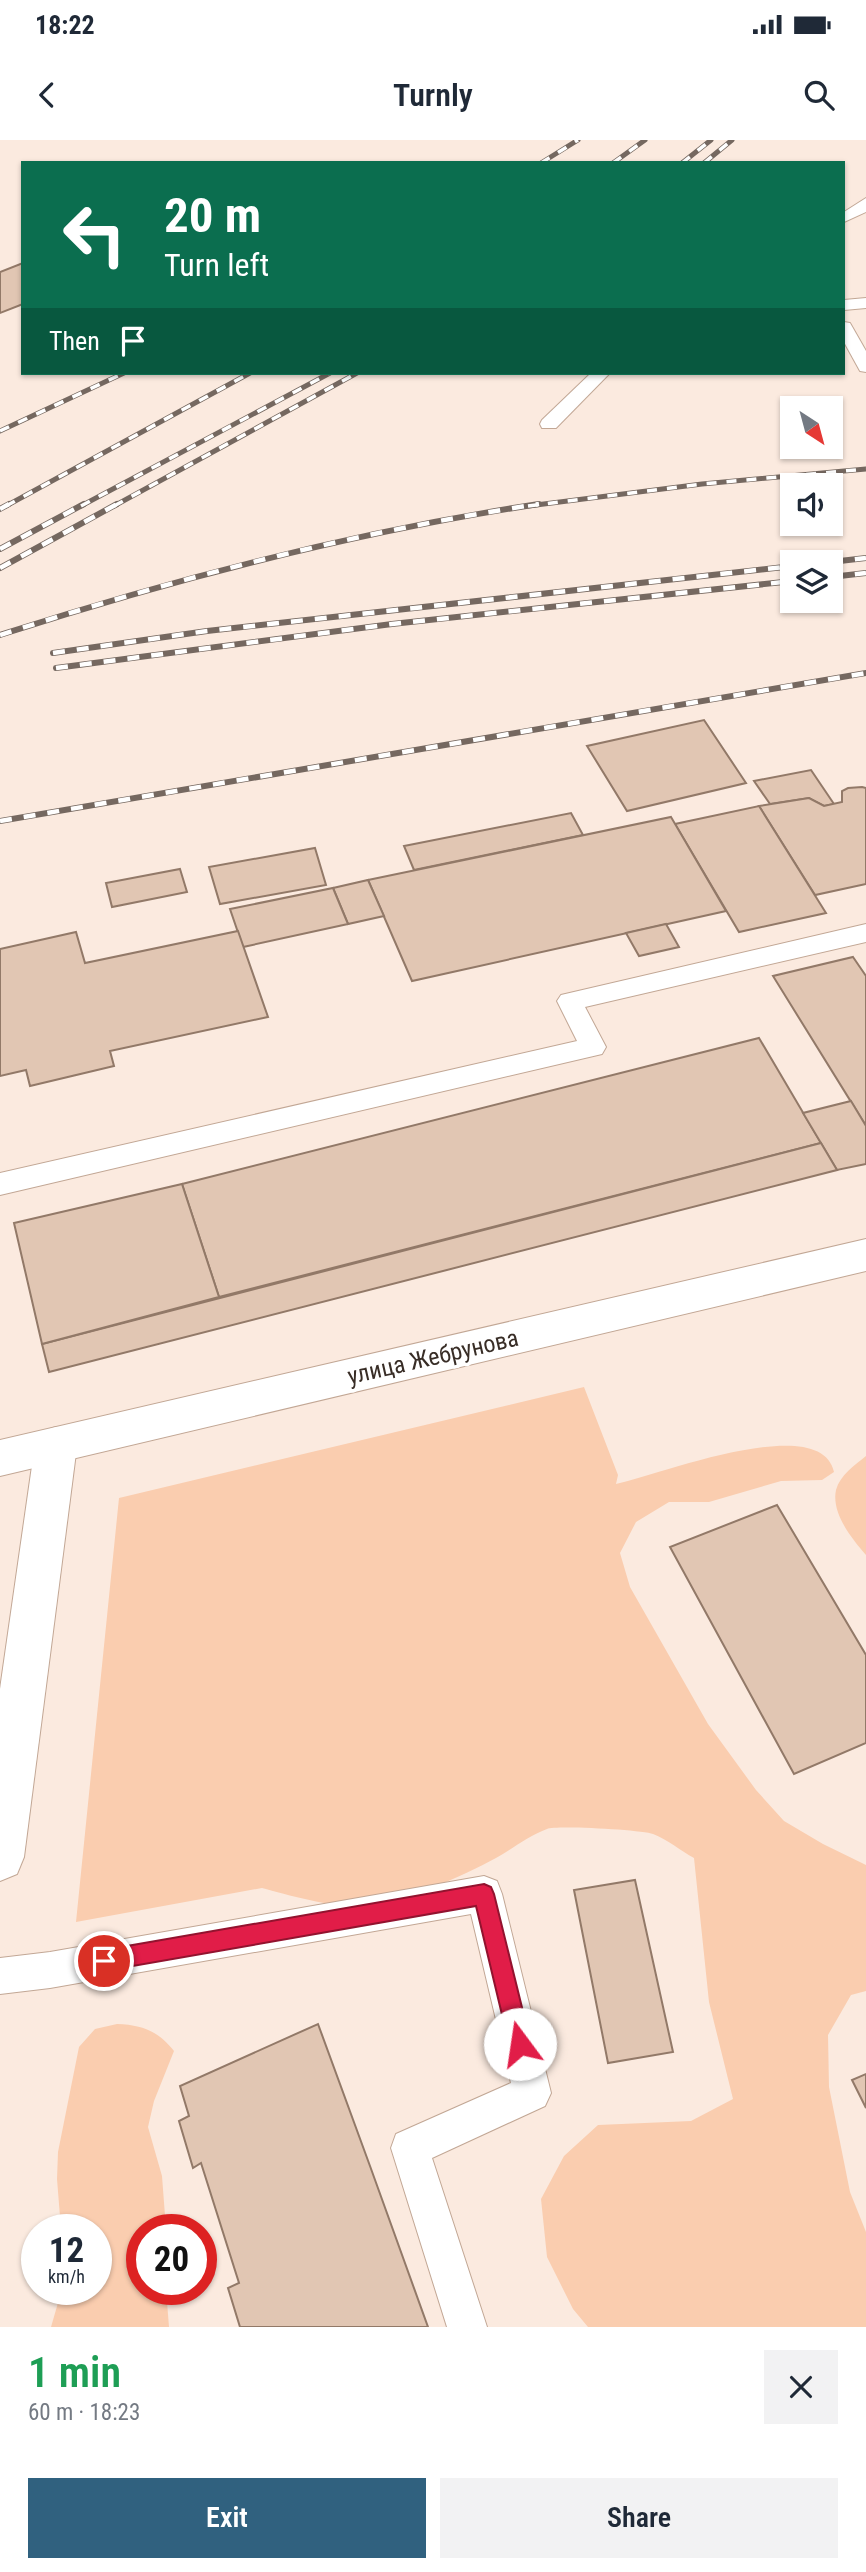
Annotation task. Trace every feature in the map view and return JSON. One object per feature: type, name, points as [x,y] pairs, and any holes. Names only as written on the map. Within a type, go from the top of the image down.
[{"type":"street","name":"улица Жебрунова","points":[[0,1458],[866,1255]]},
{"type":"street","points":[[0,1857],[56,1445]]},
{"type":"lane","points":[[845,217],[857,212],[866,203]]},
{"type":"lane","points":[[845,305],[866,303]]},
{"type":"lane","points":[[845,329],[866,367]]},
{"type":"lane","points":[[549,424],[599,375]]},
{"type":"lane","points":[[0,1184],[593,1047],[570,1001],[866,933]]},
{"type":"lane","points":[[0,1976],[50,1970],[484,1894],[532,2094],[410,2148],[467,2327]]},
{"type":"shaded area","points":[[584,1387],[618,1475],[616,1484],[699,1460],[770,1446],[800,1447],[823,1454],[834,1472],[822,1480],[781,1481],[709,1502],[669,1502],[636,1522],[620,1553],[630,1587],[708,1724],[756,1790],[784,1821],[866,1865],[866,1991],[851,1995],[828,2035],[829,2087],[850,2192],[866,2232],[866,2327],[588,2327],[573,2309],[547,2257],[541,2199],[564,2156],[598,2125],[691,2121],[733,2099],[709,2002],[694,1858],[658,1836],[646,1832],[617,1830],[547,1829],[449,1881],[411,1896],[376,1905],[338,1905],[262,1888],[76,1922],[119,1498]]},
{"type":"shaded area","points":[[866,1456],[866,1555],[844,1525],[835,1499],[841,1480]]},
{"type":"shaded area","points":[[117,2024],[135,2026],[162,2038],[174,2051],[154,2101],[148,2127],[162,2176],[165,2214],[126,2214],[126,2305],[167,2305],[169,2327],[51,2327],[57,2305],[112,2305],[112,2214],[60,2214],[57,2179],[58,2152],[79,2047],[95,2029]]},
{"type":"building","points":[[21,264],[21,305],[0,313],[0,272]]},
{"type":"building","points":[[704,720],[746,783],[627,811],[587,746]]},
{"type":"building","points":[[811,770],[834,804],[824,806],[809,798],[770,804],[754,781]]},
{"type":"building","points":[[848,788],[866,788],[866,884],[815,895],[759,806],[809,798],[824,806],[842,802],[842,791]]},
{"type":"building","points":[[759,806],[826,913],[739,932],[675,824]]},
{"type":"building","points":[[571,813],[583,835],[414,870],[404,846]]},
{"type":"building","points":[[671,817],[726,911],[412,981],[368,880]]},
{"type":"building","points":[[315,848],[326,885],[220,904],[209,867]]},
{"type":"building","points":[[180,869],[187,892],[112,907],[106,883]]},
{"type":"building","points":[[368,880],[384,916],[348,924],[333,888]]},
{"type":"building","points":[[333,888],[348,924],[243,947],[230,909]]},
{"type":"building","points":[[666,924],[679,947],[639,956],[626,933]]},
{"type":"building","points":[[238,931],[268,1017],[110,1051],[114,1066],[30,1086],[26,1070],[0,1076],[0,949],[76,932],[85,963]]},
{"type":"building","points":[[853,957],[866,976],[866,1126],[773,976]]},
{"type":"building","points":[[759,1038],[821,1143],[219,1297],[182,1184]]},
{"type":"building","points":[[851,1101],[866,1126],[866,1164],[837,1170],[803,1113]]},
{"type":"building","points":[[821,1143],[837,1170],[49,1372],[42,1344]]},
{"type":"building","points":[[182,1184],[219,1297],[42,1344],[14,1223]]},
{"type":"building","points":[[777,1505],[866,1655],[866,1743],[794,1774],[670,1547]]},
{"type":"building","points":[[635,1880],[673,2052],[608,2063],[574,1890]]},
{"type":"building","points":[[318,2024],[428,2327],[240,2327],[228,2288],[239,2283],[201,2163],[193,2168],[179,2121],[189,2116],[180,2086]]},
{"type":"building","points":[[866,2074],[866,2108],[852,2080]]},
{"type":"railway","points":[[544,161],[578,140]]},
{"type":"railway","points":[[616,161],[645,140]]},
{"type":"railway","points":[[685,161],[711,140]]},
{"type":"railway","points":[[706,161],[732,140]]},
{"type":"railway","points":[[0,431],[120,375]]},
{"type":"railway","points":[[6,506],[246,375]]},
{"type":"railway","points":[[81,506],[326,375]]},
{"type":"railway","points":[[114,506],[353,375]]},
{"type":"railway","points":[[528,506],[702,484],[866,469]]},
{"type":"railway","points":[[0,509],[9,504]]},
{"type":"railway","points":[[0,549],[84,504]]},
{"type":"railway","points":[[0,568],[117,504]]},
{"type":"railway","points":[[0,635],[133,594],[267,559],[402,528],[539,504]]},
{"type":"railway","points":[[843,561],[866,558]]},
{"type":"railway","points":[[53,653],[207,631],[780,567]]},
{"type":"railway","points":[[843,576],[866,573]]},
{"type":"railway","points":[[56,668],[392,624],[780,582]]},
{"type":"railway","points":[[0,821],[866,673]]},
{"type":"route","points":[[104,1961],[484,1894],[520,2044]]}]
